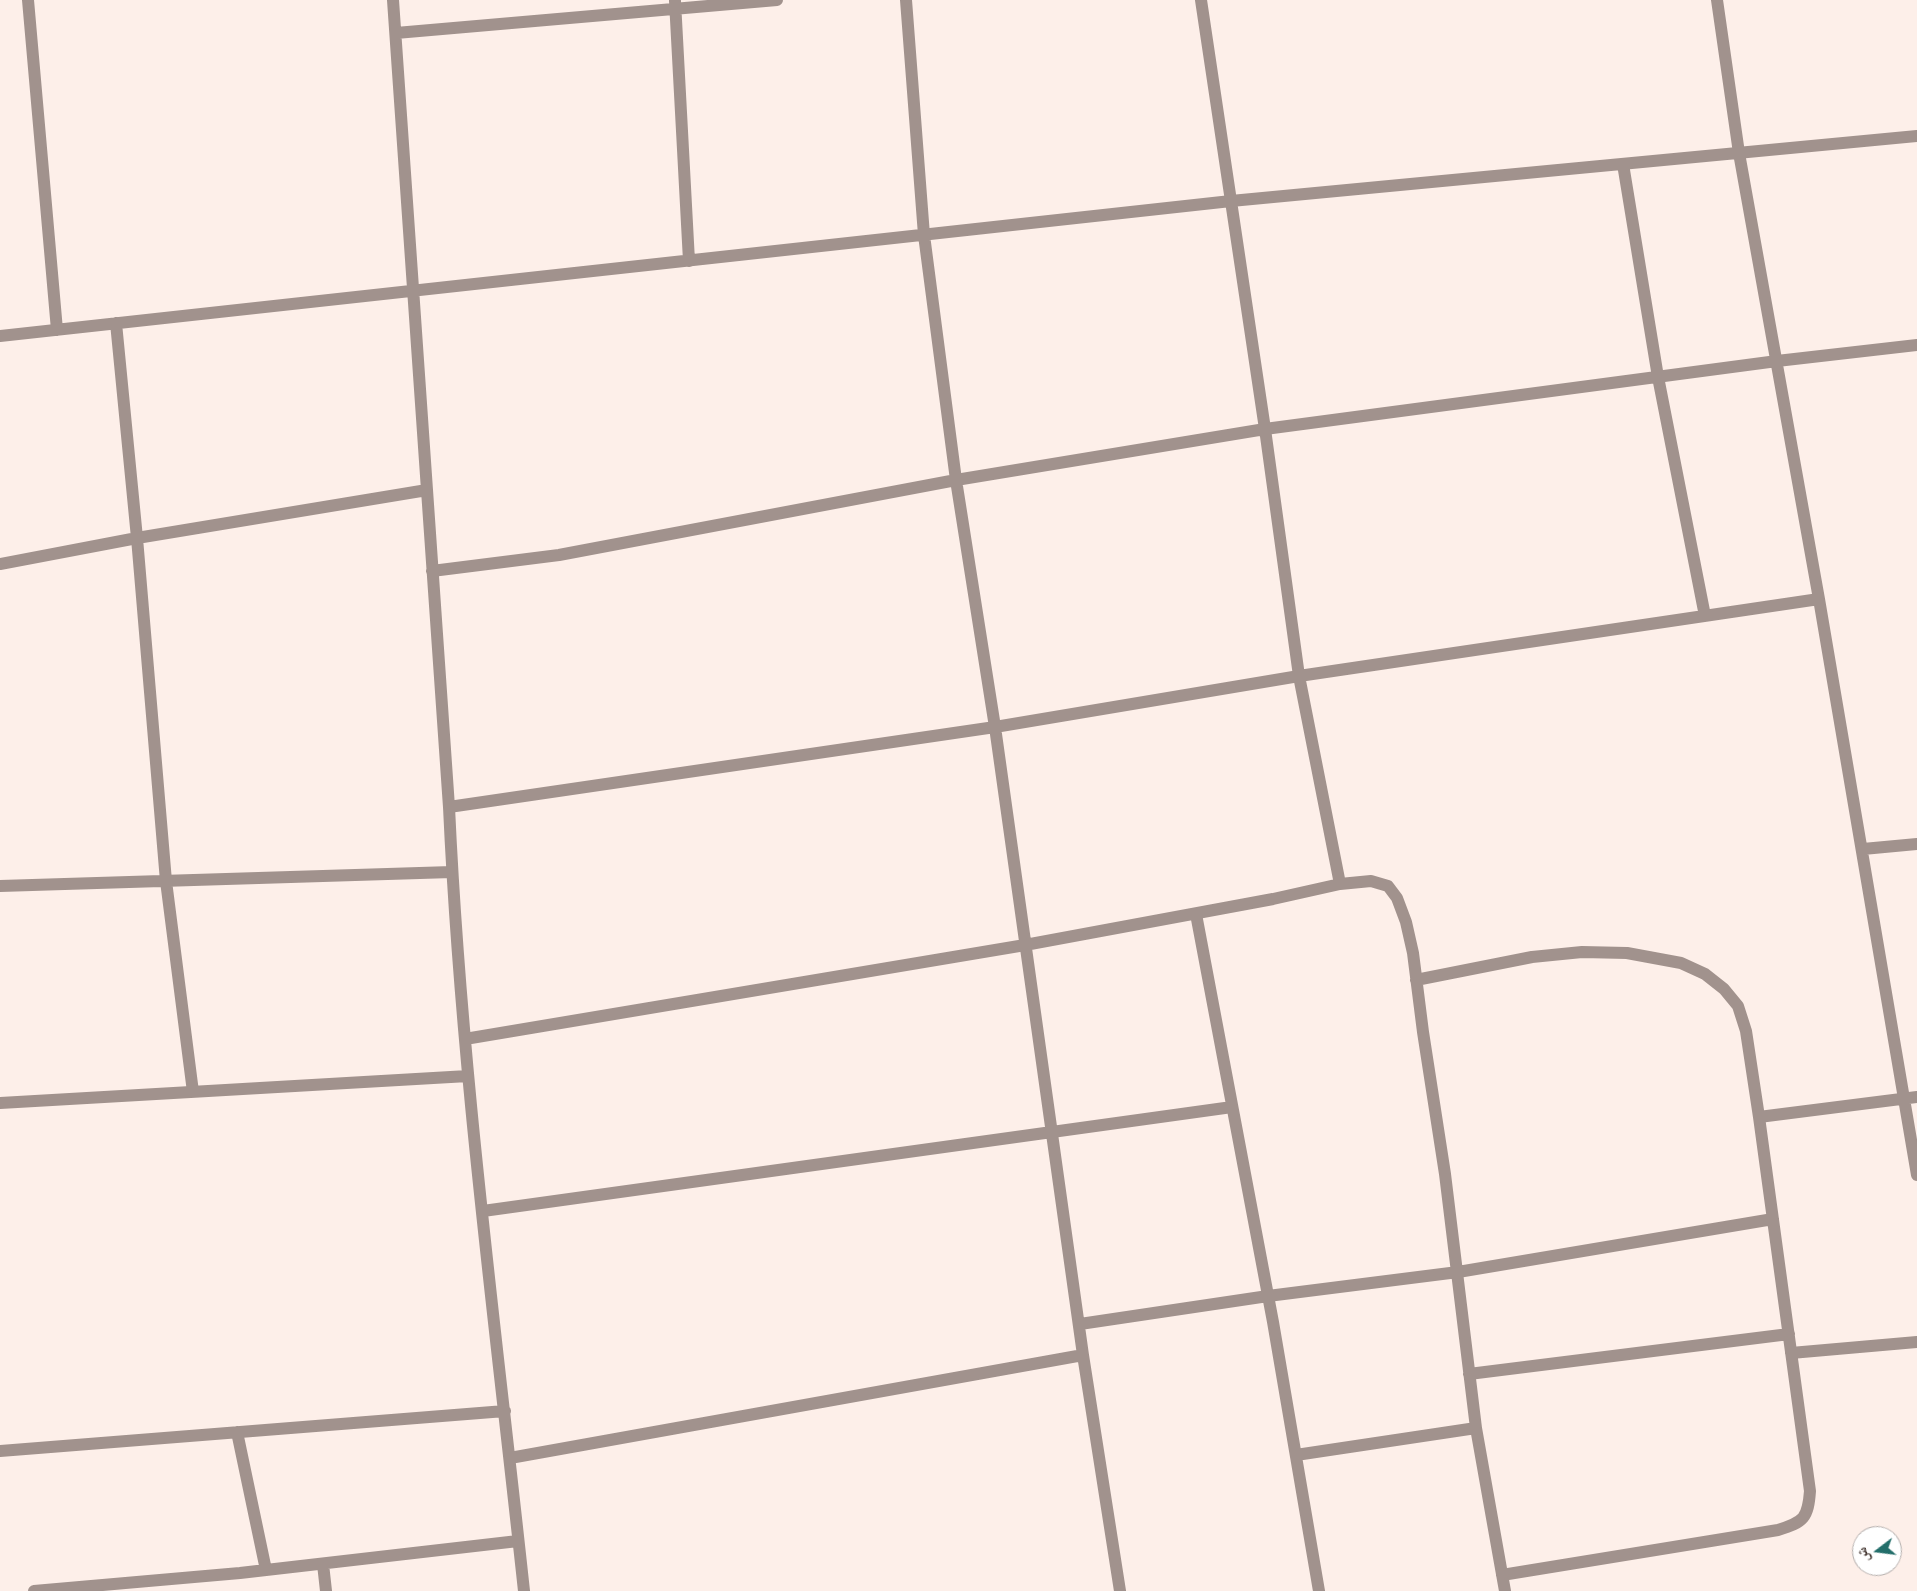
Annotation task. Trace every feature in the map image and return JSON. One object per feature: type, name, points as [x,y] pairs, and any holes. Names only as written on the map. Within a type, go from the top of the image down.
[{"type":"street","points":[[28,0],[57,330]]},
{"type":"street","points":[[394,0],[452,872],[468,1076],[524,1591]]},
{"type":"street","points":[[396,32],[676,4],[777,0]]},
{"type":"street","points":[[906,0],[924,235],[956,480],[995,727],[1050,1132],[1120,1591]]},
{"type":"street","points":[[1201,0],[1265,429],[1299,676],[1340,884]]},
{"type":"street","points":[[1717,0],[1739,153],[1862,848],[1911,1097],[1917,1175]]},
{"type":"street","points":[[676,4],[689,261]]},
{"type":"street","points":[[0,336],[1231,201],[1917,136]]},
{"type":"street","points":[[1623,164],[1658,377],[1705,616]]},
{"type":"street","points":[[116,323],[137,538],[166,881],[194,1092]]},
{"type":"street","points":[[432,571],[559,554],[956,480],[1265,429],[1777,361],[1917,345]]},
{"type":"street","points":[[0,564],[137,538],[428,490]]},
{"type":"street","points":[[449,807],[995,727],[1299,676],[1819,599]]},
{"type":"street","points":[[1862,848],[1917,844]]},
{"type":"street","points":[[0,886],[452,872]]},
{"type":"street","points":[[465,1039],[1025,945],[1274,899],[1340,884],[1375,881],[1388,886],[1393,892],[1406,922],[1416,980],[1445,1174],[1476,1428],[1505,1591]]},
{"type":"street","points":[[1196,914],[1268,1296],[1319,1591]]},
{"type":"street","points":[[1416,980],[1532,957],[1582,952],[1628,953],[1681,964],[1705,974],[1724,989],[1738,1006],[1746,1030],[1759,1117],[1810,1491],[1809,1510],[1804,1519],[1794,1525],[1778,1530],[1502,1575]]},
{"type":"street","points":[[0,1102],[468,1076]]},
{"type":"street","points":[[1759,1117],[1911,1097]]},
{"type":"street","points":[[483,1211],[1232,1107]]},
{"type":"street","points":[[1080,1324],[1268,1296],[1458,1272],[1773,1219]]},
{"type":"street","points":[[1469,1374],[1789,1334]]},
{"type":"street","points":[[1791,1353],[1917,1342]]},
{"type":"street","points":[[510,1458],[1083,1355]]},
{"type":"street","points":[[0,1451],[504,1411]]},
{"type":"street","points":[[1296,1455],[1476,1428]]},
{"type":"street","points":[[237,1432],[266,1570]]},
{"type":"street","points":[[34,1591],[266,1570],[518,1541]]},
{"type":"street","points":[[323,1564],[326,1591]]}]
